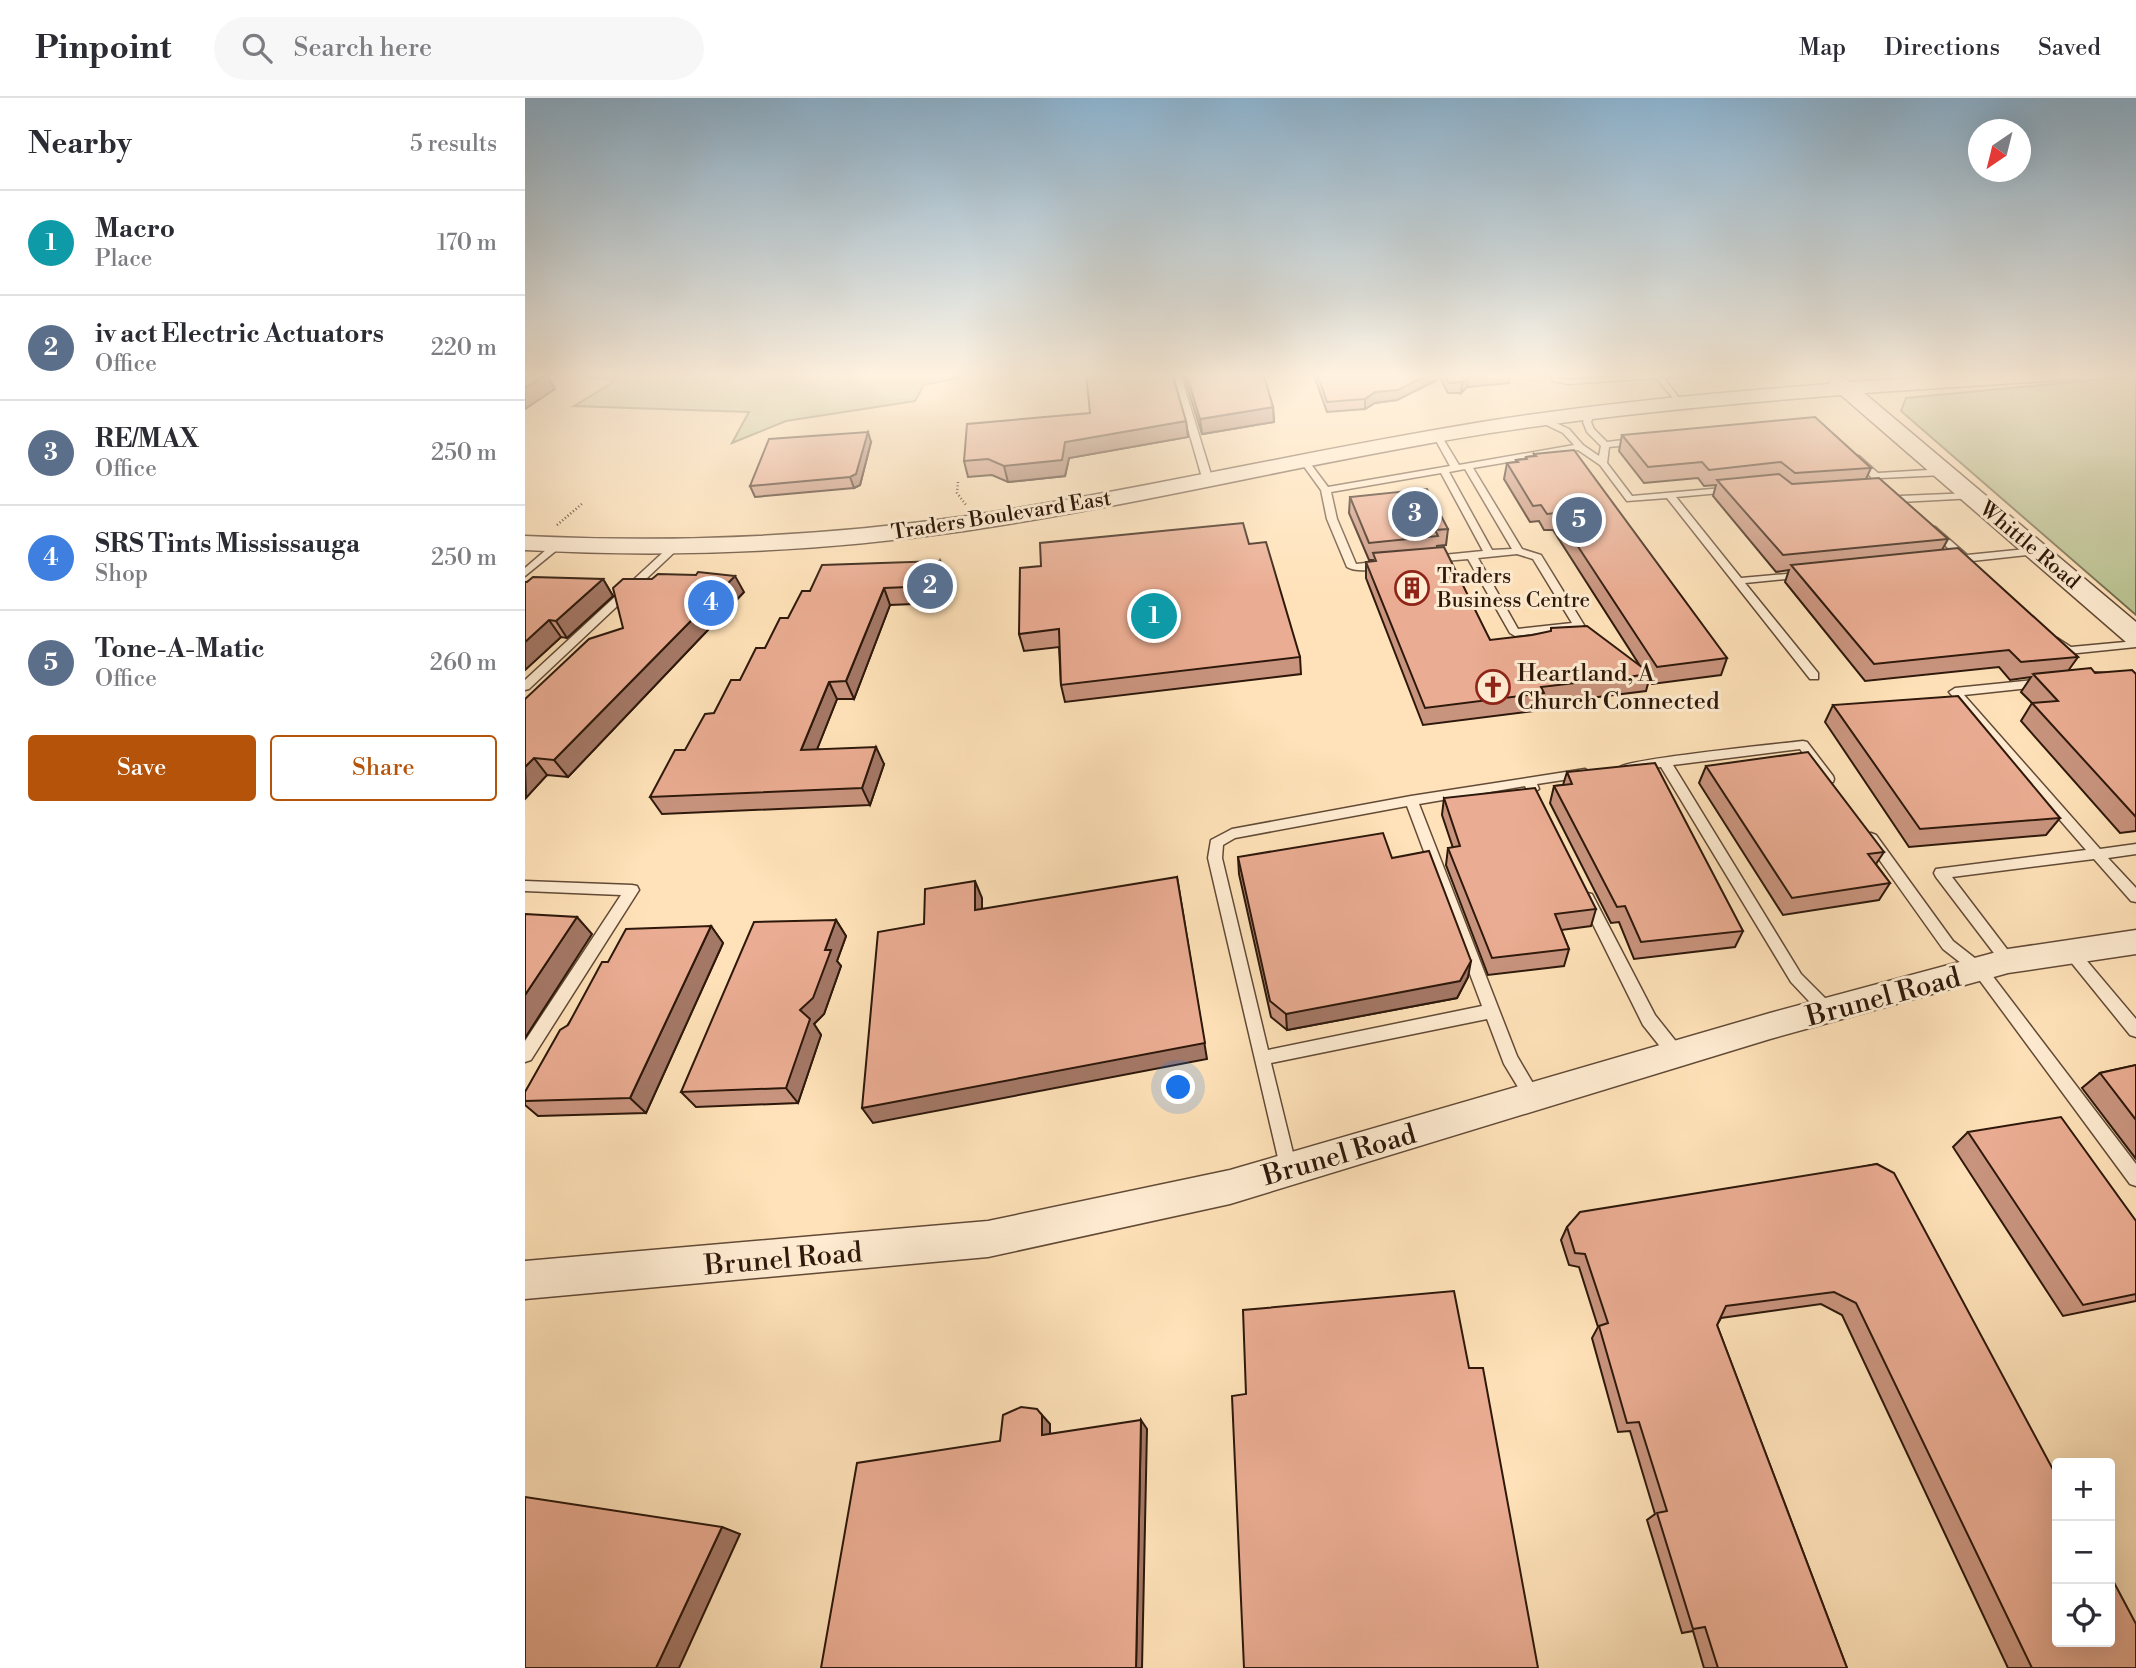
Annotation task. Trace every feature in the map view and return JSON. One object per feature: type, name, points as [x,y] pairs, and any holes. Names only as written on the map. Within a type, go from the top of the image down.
[{"type":"street","name":"Traders Boulevard East","points":[[525,543],[557,535],[675,547],[793,541],[926,528],[1027,514],[1386,446]]},
{"type":"street","name":"Whittle Road","points":[[1914,446],[2136,636]]},
{"type":"street","name":"Brunel Road","points":[[525,1280],[988,1239],[1230,1186],[1826,1010],[1994,966],[2136,942]]},
{"type":"lane","points":[[1198,446],[1208,481]]},
{"type":"lane","points":[[1443,446],[1456,468]]},
{"type":"lane","points":[[1603,463],[1605,446]]},
{"type":"lane","points":[[1326,490],[1580,447],[1603,463],[1630,499],[1736,488]]},
{"type":"lane","points":[[1845,447],[1876,476],[1945,472]]},
{"type":"lane","points":[[1304,461],[1326,490],[1332,519],[1352,567],[1392,563]]},
{"type":"lane","points":[[1468,466],[1518,551]]},
{"type":"lane","points":[[1444,470],[1489,554]]},
{"type":"lane","points":[[1874,488],[1876,476]]},
{"type":"lane","points":[[1862,489],[1874,488],[1900,499],[1909,508]]},
{"type":"lane","points":[[1669,495],[1814,676]]},
{"type":"lane","points":[[1900,499],[1972,496]]},
{"type":"lane","points":[[1927,524],[1975,567]]},
{"type":"lane","points":[[525,573],[557,535]]},
{"type":"lane","points":[[525,686],[675,547]]},
{"type":"lane","points":[[1419,561],[1518,551],[1537,557],[1579,625],[1515,633],[1472,556]]},
{"type":"lane","points":[[1951,559],[2037,551]]},
{"type":"lane","points":[[1738,581],[1818,573]]},
{"type":"lane","points":[[617,588],[630,588]]},
{"type":"lane","points":[[2047,632],[2068,651],[2136,644]]},
{"type":"lane","points":[[2052,682],[1955,692],[2136,897]]},
{"type":"lane","points":[[1288,1169],[1215,858],[1216,843],[1232,834],[1529,781],[1664,761],[1803,745],[1835,789]]},
{"type":"lane","points":[[1664,761],[1796,978],[1826,1010]]},
{"type":"lane","points":[[1529,781],[1541,805]]},
{"type":"lane","points":[[1411,801],[1510,1059],[1533,1097]]},
{"type":"lane","points":[[1859,823],[1948,945],[1994,966]]},
{"type":"lane","points":[[2136,849],[1941,873],[1994,966],[2136,1178]]},
{"type":"lane","points":[[525,886],[632,890],[525,1055]]},
{"type":"lane","points":[[1583,889],[1649,1020],[1676,1054]]},
{"type":"lane","points":[[2071,952],[2136,1030]]},
{"type":"lane","points":[[1262,1058],[1492,1011]]},
{"type":"path","points":[[557,535],[583,503]]},
{"type":"green space","points":[[1942,446],[2136,446],[2136,615]]},
{"type":"building","points":[[766,446],[864,446],[856,474],[850,477],[750,486]]},
{"type":"building","points":[[965,446],[1064,446],[1062,460],[1004,466],[988,459],[964,461]]},
{"type":"building","points":[[1631,446],[1847,446],[1871,468],[1795,473],[1781,462],[1709,470],[1702,462],[1648,467]]},
{"type":"building","points":[[1574,450],[1727,658],[1657,667],[1556,513],[1547,514],[1541,505],[1533,506],[1507,463],[1536,456],[1534,454]]},
{"type":"building","points":[[1779,474],[1792,484],[1879,478],[1948,539],[1783,555],[1717,480]]},
{"type":"building","points":[[1427,489],[1448,529],[1435,530],[1438,536],[1369,543],[1350,497]]},
{"type":"building","points":[[1243,523],[1249,544],[1266,542],[1300,657],[1061,685],[1059,629],[1019,634],[1020,568],[1041,566],[1040,543]]},
{"type":"building","points":[[1444,547],[1490,640],[1532,635],[1551,631],[1551,628],[1587,626],[1651,674],[1541,687],[1544,693],[1425,708],[1366,562],[1376,561],[1373,553]]},
{"type":"building","points":[[1958,548],[2078,657],[2021,662],[2009,650],[1874,664],[1791,565]]},
{"type":"building","points":[[940,561],[932,586],[884,588],[846,681],[829,682],[801,750],[876,747],[862,788],[650,797],[675,750],[685,750],[705,714],[714,713],[731,680],[740,680],[756,648],[765,648],[780,618],[788,618],[802,591],[810,591],[822,565]]},
{"type":"building","points":[[698,572],[735,576],[554,760],[534,758],[525,767],[525,699],[589,639],[623,628],[613,588],[623,579],[652,579],[658,574],[696,575]]},
{"type":"building","points":[[533,577],[603,579],[556,621],[549,620],[525,642],[525,582]]},
{"type":"building","points":[[2091,668],[2095,673],[2132,670],[2136,674],[2135,816],[2032,703],[2058,701],[2033,674]]},
{"type":"building","points":[[1958,696],[2060,818],[1920,829],[1833,705]]},
{"type":"building","points":[[1808,752],[1884,852],[1868,854],[1890,883],[1792,898],[1706,766]]},
{"type":"building","points":[[1655,763],[1743,931],[1641,942],[1625,906],[1617,907],[1554,786],[1572,784],[1567,772]]},
{"type":"building","points":[[1535,788],[1596,909],[1555,914],[1569,949],[1492,958],[1448,848],[1460,846],[1444,798]]},
{"type":"building","points":[[1383,833],[1392,858],[1429,851],[1471,961],[1460,981],[1286,1014],[1270,1001],[1238,857]]},
{"type":"building","points":[[1177,877],[1205,1043],[862,1108],[878,932],[924,924],[925,889],[975,881],[975,910]]},
{"type":"building","points":[[525,914],[577,917],[525,995]]},
{"type":"building","points":[[836,920],[825,950],[831,950],[813,998],[800,1010],[810,1019],[786,1088],[681,1092],[754,922]]},
{"type":"building","points":[[711,926],[630,1098],[525,1101],[525,1092],[560,1030],[568,1025],[602,962],[608,962],[626,929]]},
{"type":"building","points":[[2136,1065],[2136,1120],[2100,1073]]},
{"type":"building","points":[[2061,1117],[2136,1221],[2136,1294],[2083,1305],[1968,1132]]},
{"type":"building","points":[[1877,1164],[1894,1173],[2052,1468],[2052,1647],[2115,1647],[2115,1584],[2136,1624],[2136,1668],[2032,1668],[1856,1303],[1834,1292],[1726,1306],[1717,1325],[1847,1668],[1718,1668],[1705,1627],[1693,1629],[1657,1513],[1667,1511],[1639,1422],[1627,1423],[1599,1326],[1608,1323],[1585,1254],[1575,1253],[1567,1227],[1580,1212]]},
{"type":"building","points":[[1454,1291],[1469,1368],[1483,1368],[1538,1668],[1244,1668],[1232,1396],[1246,1394],[1243,1310]]},
{"type":"building","points":[[1021,1407],[1037,1409],[1042,1415],[1042,1435],[1141,1420],[1136,1668],[821,1668],[857,1463],[1000,1441],[1003,1415]]},
{"type":"building","points":[[525,1497],[722,1527],[656,1668],[525,1668]]},
{"type":"place","name":"RE/MAX","points":[[1415,514]]},
{"type":"place","name":"Tone-A-Matic","points":[[1579,520]]},
{"type":"place","name":"iv act Electric Actuators","points":[[930,586]]},
{"type":"place","name":"Traders Business Centre","points":[[1412,588]]},
{"type":"place","name":"SRS Tints Mississauga","points":[[711,603]]},
{"type":"place","name":"Macro","points":[[1154,616]]},
{"type":"place","name":"Heartland, A Church Connected","points":[[1493,687]]}]
